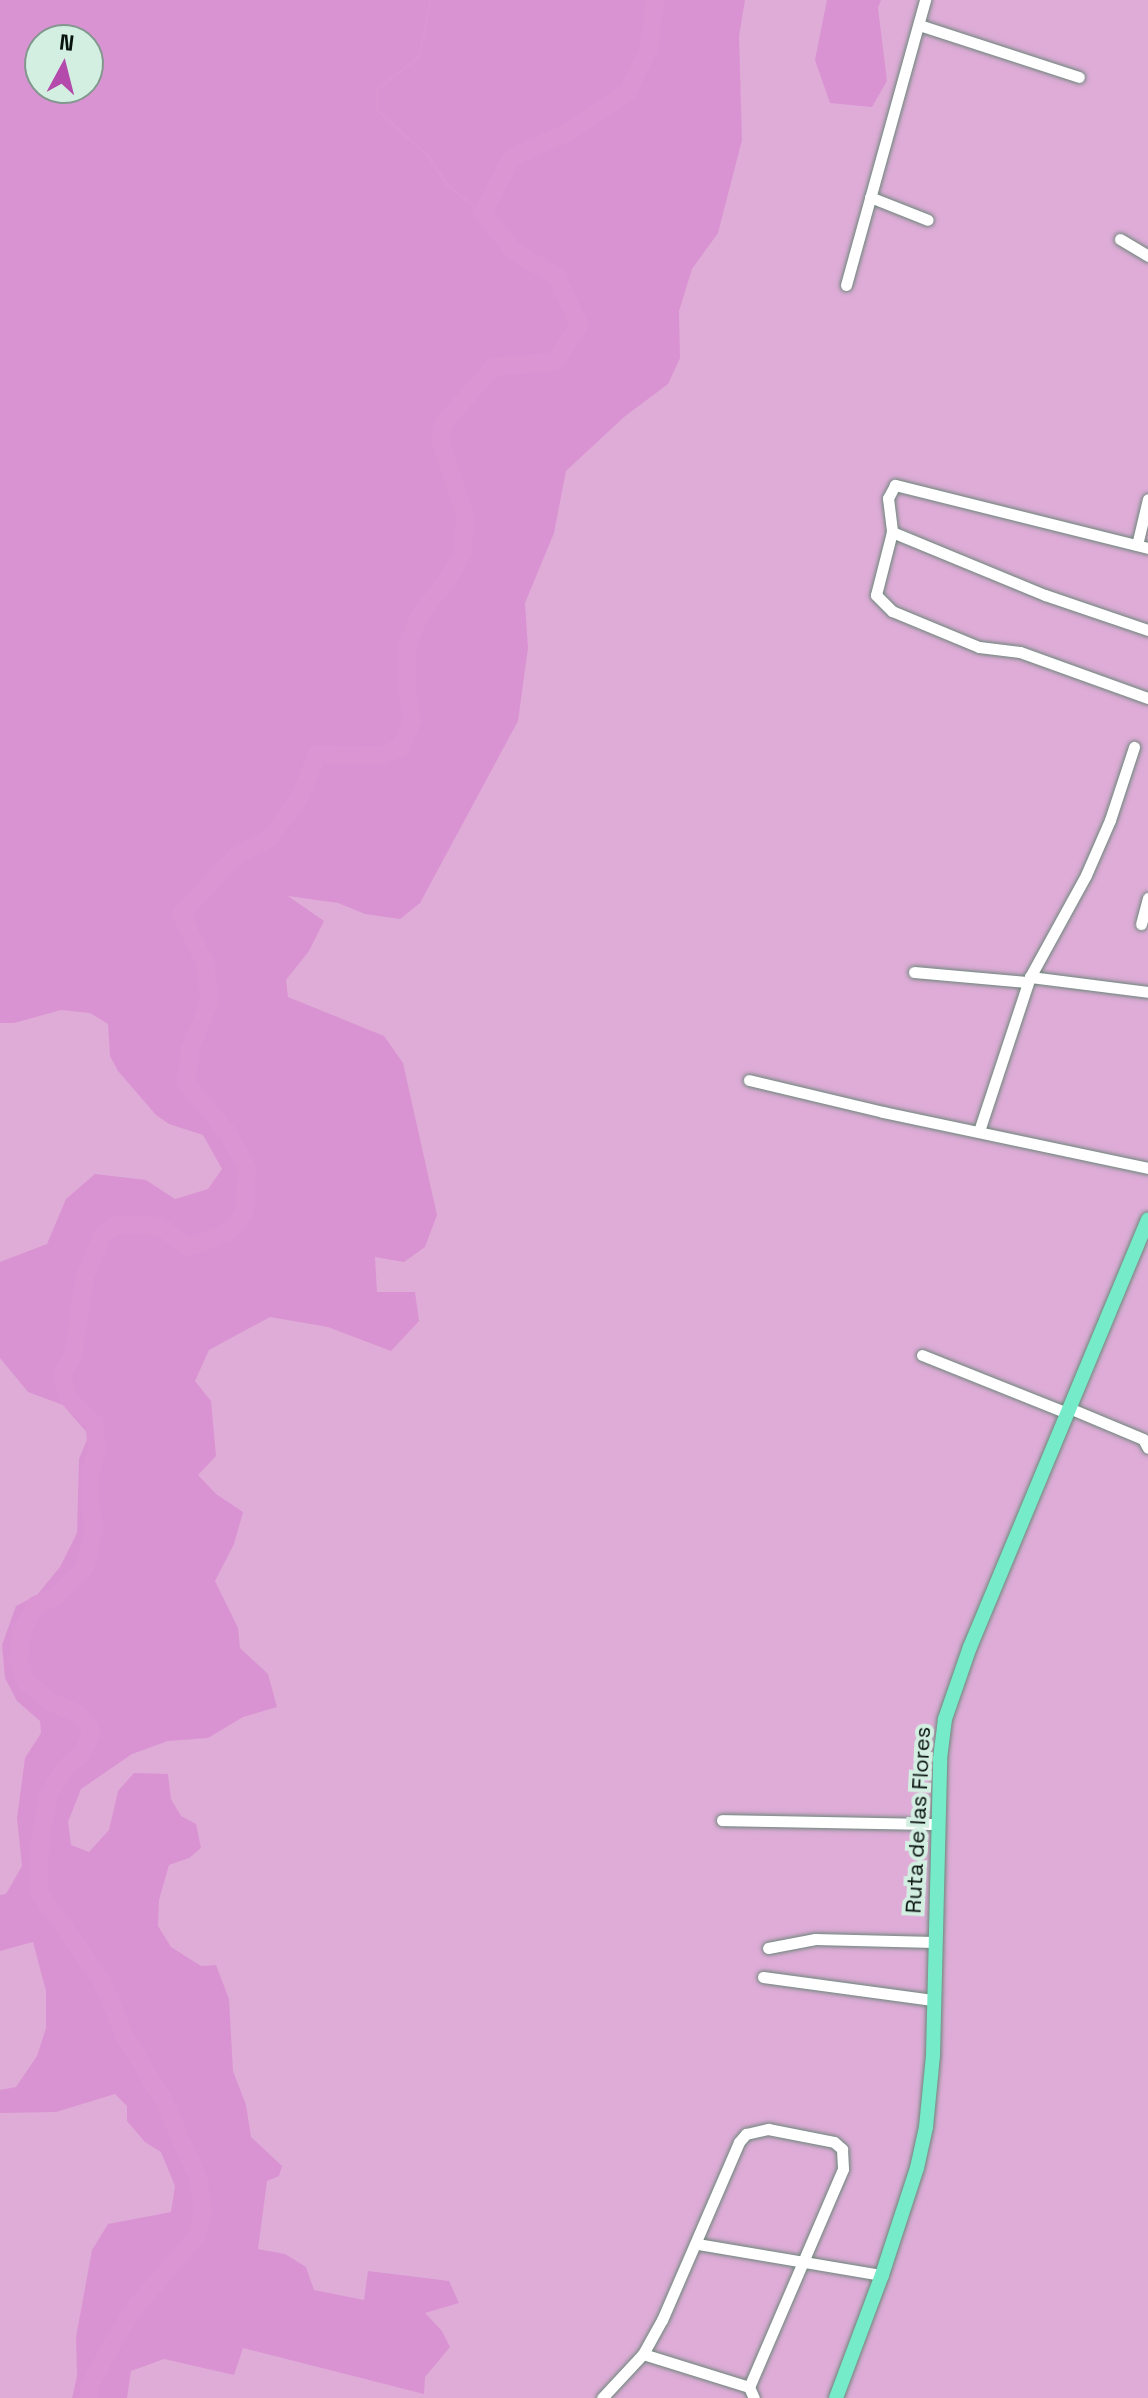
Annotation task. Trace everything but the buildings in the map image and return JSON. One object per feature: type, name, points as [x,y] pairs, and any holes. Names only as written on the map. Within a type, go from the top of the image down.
[{"type":"main road","name":"Ruta de las Flores","points":[[836,2398],[882,2275],[926,2127],[934,2000],[940,1759],[954,1686],[1148,1220]]},
{"type":"street","points":[[846,285],[925,0]]},
{"type":"street","points":[[919,25],[1079,77]]},
{"type":"street","points":[[870,197],[928,220]]},
{"type":"street","points":[[1120,239],[1148,256]]},
{"type":"street","points":[[1148,499],[1142,547],[903,484],[895,485],[890,490],[892,532],[876,595],[892,611],[979,647],[1020,652],[1148,698]]},
{"type":"street","points":[[892,532],[1045,595],[1148,630]]},
{"type":"street","points":[[979,1131],[1028,980],[1086,875],[1110,820],[1134,747]]},
{"type":"street","points":[[1141,924],[1148,898]]},
{"type":"street","points":[[914,972],[1148,992]]},
{"type":"street","points":[[749,1080],[1148,1168]]},
{"type":"street","points":[[922,1355],[1133,1434],[1143,1439],[1148,1448]]},
{"type":"street","points":[[722,1820],[938,1824]]},
{"type":"street","points":[[768,1948],[815,1939],[934,1942]]},
{"type":"street","points":[[763,1977],[934,2000]]},
{"type":"street","points":[[602,2398],[643,2354],[698,2244],[739,2142],[746,2134],[768,2129],[834,2142],[842,2149],[845,2159],[802,2260],[752,2393],[643,2354]]},
{"type":"street","points":[[698,2244],[882,2275]]},
{"type":"shaded area","points":[[0,0],[1148,0],[1148,2398],[0,2398]]},
{"type":"shaded area","points":[[0,0],[745,0],[739,36],[742,140],[718,233],[692,269],[679,311],[680,358],[668,384],[624,417],[566,471],[554,533],[525,603],[528,648],[518,721],[420,903],[400,919],[365,914],[338,903],[288,896],[324,921],[309,951],[286,980],[288,997],[384,1036],[403,1063],[437,1215],[425,1247],[404,1262],[375,1257],[377,1292],[415,1292],[419,1321],[391,1351],[328,1327],[270,1317],[209,1350],[195,1381],[211,1401],[216,1456],[198,1475],[216,1494],[243,1512],[234,1544],[215,1581],[238,1628],[240,1648],[268,1674],[277,1707],[243,1717],[208,1738],[168,1741],[132,1754],[81,1789],[68,1822],[71,1845],[89,1852],[109,1830],[118,1791],[134,1773],[168,1774],[171,1799],[181,1816],[196,1824],[201,1848],[189,1858],[169,1865],[159,1900],[158,1926],[171,1947],[201,1966],[216,1965],[229,1999],[233,2071],[246,2105],[251,2137],[282,2166],[279,2176],[267,2181],[258,2249],[285,2254],[306,2267],[314,2290],[364,2300],[368,2271],[449,2281],[459,2303],[425,2313],[442,2331],[450,2347],[425,2377],[424,2394],[243,2348],[234,2375],[164,2359],[131,2371],[127,2398],[72,2398],[77,2376],[76,2337],[92,2250],[108,2224],[171,2212],[175,2186],[161,2152],[145,2142],[127,2121],[127,2106],[115,2094],[56,2112],[0,2113],[0,2090],[16,2087],[37,2056],[46,2028],[46,1991],[33,1942],[0,1951],[0,1895],[6,1894],[22,1866],[17,1818],[25,1758],[41,1733],[40,1721],[17,1701],[5,1678],[2,1645],[16,1606],[37,1595],[60,1567],[77,1533],[79,1459],[89,1435],[63,1405],[28,1392],[0,1358],[0,1262],[47,1244],[66,1199],[95,1174],[146,1180],[175,1199],[208,1189],[222,1169],[203,1135],[169,1124],[156,1115],[118,1071],[110,1056],[108,1024],[90,1013],[61,1010],[14,1023],[0,1023]]},
{"type":"shaded area","points":[[827,0],[881,0],[878,8],[887,81],[872,107],[830,103],[815,60]]},
{"type":"waterway","points":[[430,0],[419,56],[377,89],[377,110],[427,155],[447,185],[483,213]]},
{"type":"waterway","points":[[88,2398],[90,2386],[112,2344],[138,2304],[196,2237],[203,2212],[198,2178],[162,2097],[126,2039],[102,1981],[39,1892],[40,1839],[48,1797],[64,1768],[82,1754],[92,1733],[79,1714],[51,1702],[26,1682],[19,1662],[21,1631],[36,1605],[56,1596],[85,1568],[94,1530],[90,1505],[90,1473],[97,1450],[94,1423],[68,1397],[62,1375],[73,1356],[85,1277],[102,1235],[119,1224],[160,1226],[188,1247],[227,1233],[244,1215],[247,1167],[227,1132],[186,1083],[190,1048],[210,1002],[205,963],[181,914],[237,855],[270,838],[299,798],[317,755],[381,756],[401,747],[412,720],[407,687],[407,648],[419,616],[446,582],[463,553],[465,515],[440,440],[444,423],[493,367],[554,362],[579,325],[557,277],[514,251],[483,213],[511,158],[570,131],[627,93],[649,48],[655,0]]}]
